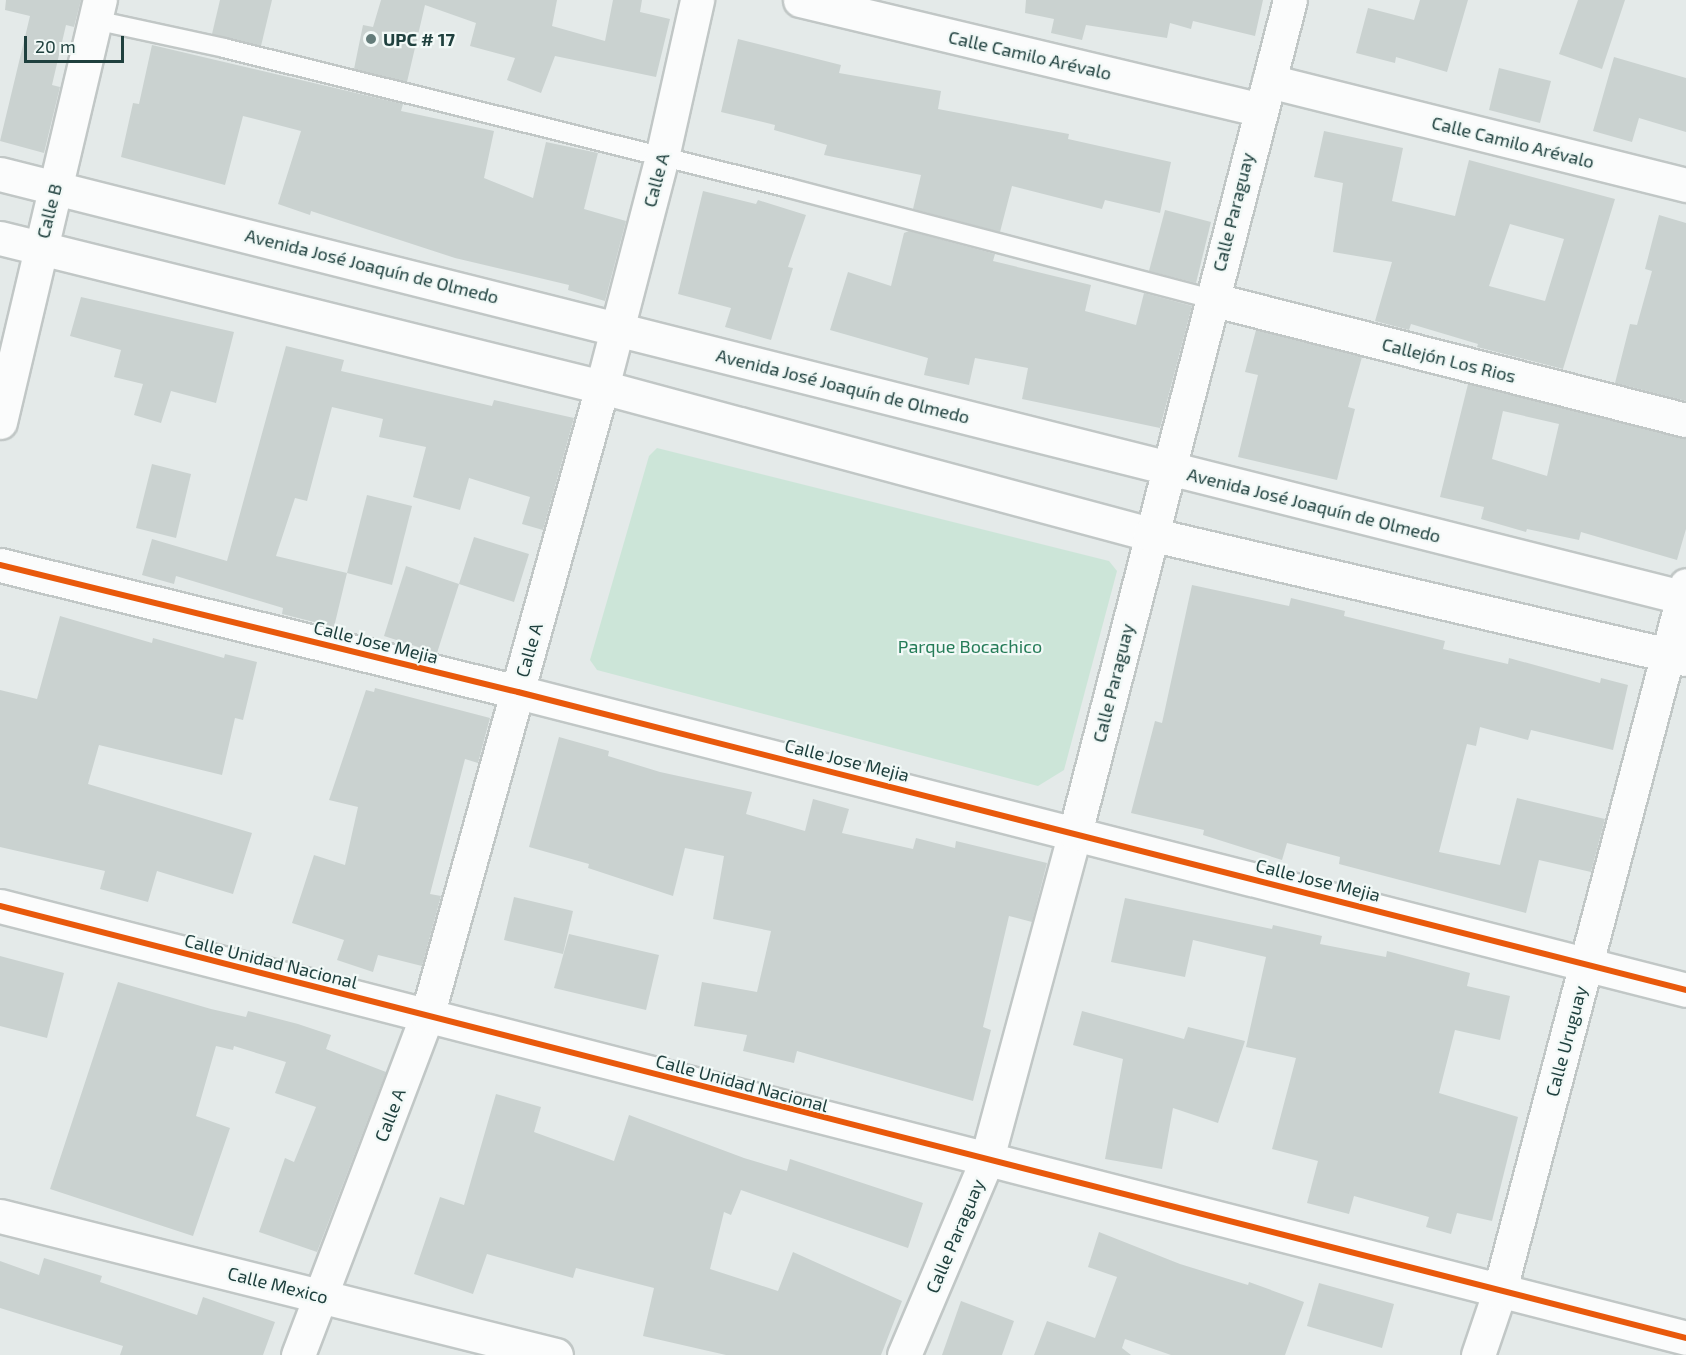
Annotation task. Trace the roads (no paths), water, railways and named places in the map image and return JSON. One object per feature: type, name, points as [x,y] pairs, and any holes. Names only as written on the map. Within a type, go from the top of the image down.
[{"type":"street","name":"Calle A","points":[[298,1355],[427,1016],[602,387],[662,157],[698,0]]},
{"type":"street","name":"Calle Camilo Arévalo","points":[[800,0],[1264,95],[1686,185]]},
{"type":"street","name":"Calle Paraguay","points":[[904,1355],[986,1161],[1076,833],[1150,534],[1169,469],[1211,299],[1290,0]]},
{"type":"street","name":"Calle B","points":[[0,422],[98,10]]},
{"type":"street","name":"Avenida José Joaquín de Olmedo","points":[[0,174],[616,327],[1169,469],[1685,594]]},
{"type":"street","points":[[0,238],[602,387],[1150,534],[1677,657]]},
{"type":"street","name":"Callejón Los Rios","points":[[1211,299],[1686,420]]},
{"type":"street","name":"Calle Jose Mejia","points":[[0,565],[518,692],[1686,990]]},
{"type":"street","name":"Calle Uruguay","points":[[1478,1355],[1499,1293],[1587,964],[1677,657],[1685,594]]},
{"type":"street","name":"Calle Unidad Nacional","points":[[0,906],[1499,1293],[1686,1338]]},
{"type":"street","name":"Calle Mexico","points":[[0,1216],[556,1355]]},
{"type":"lane","points":[[98,10],[224,48],[662,157],[1211,299]]},
{"type":"place","name":"UPC # 17","points":[[371,39]]},
{"type":"park label","name":"Parque Bocachico","points":[[970,646]]}]
